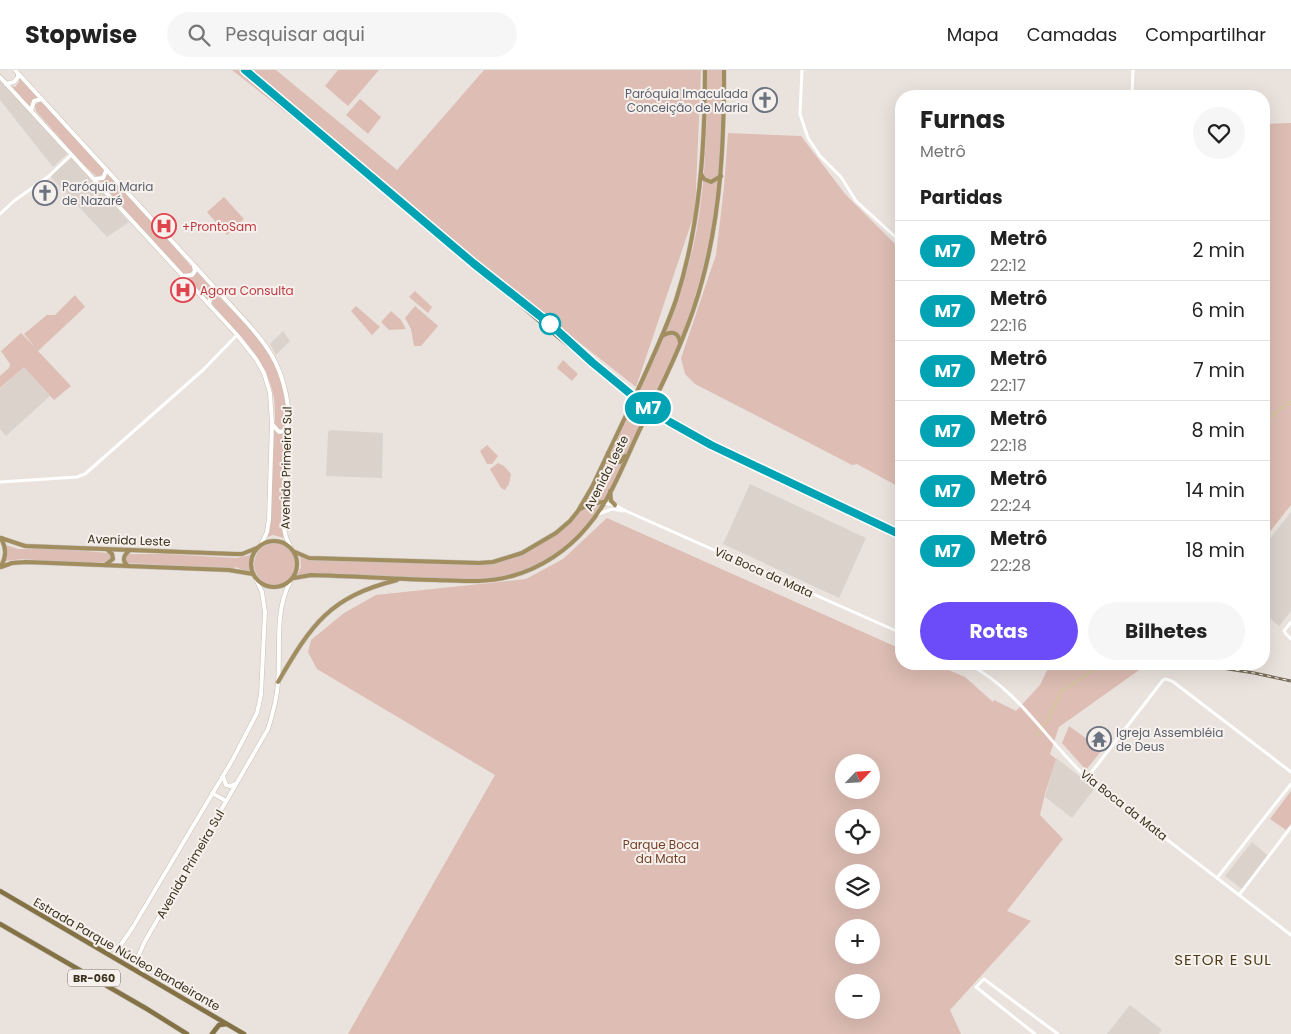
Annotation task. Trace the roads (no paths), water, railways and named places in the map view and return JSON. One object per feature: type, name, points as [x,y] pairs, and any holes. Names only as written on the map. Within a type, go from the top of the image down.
[{"type":"highway","name":"Estrada Parque Núcleo Bandeirante","points":[[0,891],[244,1034]]},
{"type":"highway","name":"BR-060","points":[[0,924],[187,1034]]},
{"type":"highway","points":[[212,1034],[219,1025],[227,1024]]},
{"type":"main road","name":"Avenida Leste","points":[[295,552],[309,558],[465,563],[493,562],[522,553],[548,539],[578,511],[592,487],[662,336],[685,268],[695,225],[701,174],[705,70]]},
{"type":"main road","name":"Avenida Leste","points":[[294,578],[311,575],[475,581],[512,576],[547,562],[563,551],[587,528],[597,515],[610,491],[654,401],[680,345],[696,301],[707,264],[721,176],[724,70]]},
{"type":"main road","points":[[6,84],[16,80],[16,71]]},
{"type":"main road","name":"Avenida Primeira Sul","points":[[16,71],[259,336],[275,359],[285,386],[288,406],[284,528],[291,548]]},
{"type":"main road","name":"Avenida Primeira Sul","points":[[0,77],[252,352],[264,373],[270,393],[272,423],[268,532],[261,545]]},
{"type":"main road","points":[[31,111],[34,101],[42,99]]},
{"type":"main road","points":[[94,179],[103,178],[106,170]]},
{"type":"main road","points":[[701,174],[704,179],[711,182],[721,176]]},
{"type":"main road","points":[[182,276],[192,275],[195,272],[194,266]]},
{"type":"main road","points":[[209,305],[211,295],[214,293],[220,294]]},
{"type":"main road","points":[[662,336],[675,332],[679,336],[680,345]]},
{"type":"main road","points":[[272,423],[279,432],[288,427]]},
{"type":"main road","points":[[608,452],[613,461],[618,462],[630,450]]},
{"type":"main road","points":[[610,491],[610,497],[615,505]]},
{"type":"main road","points":[[578,511],[590,504],[603,502]]},
{"type":"main road","name":"Avenida Leste","points":[[1,538],[26,546],[108,550],[242,554],[257,548]]},
{"type":"main road","points":[[0,568],[6,553],[1,538]]},
{"type":"main road","points":[[271,541],[277,541],[291,548],[295,552],[298,568],[290,582],[280,587],[270,587],[256,579],[251,569],[252,558],[257,548],[271,541]]},
{"type":"main road","points":[[105,565],[112,559],[112,554],[108,550]]},
{"type":"main road","points":[[128,566],[124,558],[130,550]]},
{"type":"main road","name":"Avenida Leste","points":[[0,568],[19,562],[228,570],[253,574]]},
{"type":"main road","name":"Avenida Primeira Sul","points":[[104,952],[117,948],[123,943],[223,776],[250,727],[259,705],[265,612],[262,592],[256,579]]},
{"type":"main road","points":[[278,682],[311,629],[334,607],[365,589],[400,579]]},
{"type":"main road","name":"Avenida Primeira Sul","points":[[143,975],[139,962],[140,952],[268,728],[275,706],[278,682],[282,602],[290,582]]},
{"type":"main road","points":[[223,776],[226,785],[237,784]]},
{"type":"main road","points":[[212,794],[226,801]]},
{"type":"street","points":[[802,70],[800,114],[814,149],[841,177],[856,201],[895,237]]},
{"type":"street","points":[[1132,90],[1134,70]]},
{"type":"street","points":[[0,214],[14,201],[49,176],[71,155]]},
{"type":"street","points":[[0,482],[77,477],[85,474],[198,375],[237,336]]},
{"type":"street","name":"Via Boca da Mata","points":[[603,502],[615,505],[626,512],[895,630]]},
{"type":"street","name":"Via Boca da Mata","points":[[597,515],[612,509],[626,512]]},
{"type":"street","points":[[1291,622],[1285,629],[1286,634],[1291,638]]},
{"type":"street","name":"Via Boca da Mata","points":[[981,670],[1013,695],[1087,778],[1291,935]]},
{"type":"street","points":[[1087,778],[1162,680],[1166,679],[1172,681],[1291,773]]},
{"type":"street","points":[[1217,878],[1291,783]]},
{"type":"street","points":[[1239,895],[1291,827]]},
{"type":"street","points":[[1035,1034],[976,987],[984,979],[1058,1034]]},
{"type":"waterway","points":[[1270,417],[1291,401]]},
{"type":"waterway","points":[[1037,736],[1046,723],[1062,691],[1094,670]]},
{"type":"railway","points":[[242,70],[555,335],[639,403],[674,427],[712,447],[895,533]]},
{"type":"railway","points":[[1235,670],[1291,681]]},
{"type":"metro line","name":"M7","points":[[245,70],[473,263],[550,324],[645,406],[711,445],[895,532]]},
{"type":"place","name":"Paróquia Imaculada Conceição de Maria","points":[[765,100]]},
{"type":"place","name":"Paróquia Maria de Nazaré","points":[[45,193]]},
{"type":"place","name":"+ProntoSam","points":[[164,226]]},
{"type":"place","name":"Agora Consulta","points":[[183,290]]},
{"type":"place","name":"Igreja Assembléia de Deus","points":[[1099,739]]},
{"type":"district","name":"SETOR E SUL","points":[[1223,959]]},
{"type":"park label","name":"Parque Boca da Mata","points":[[661,851]]}]
